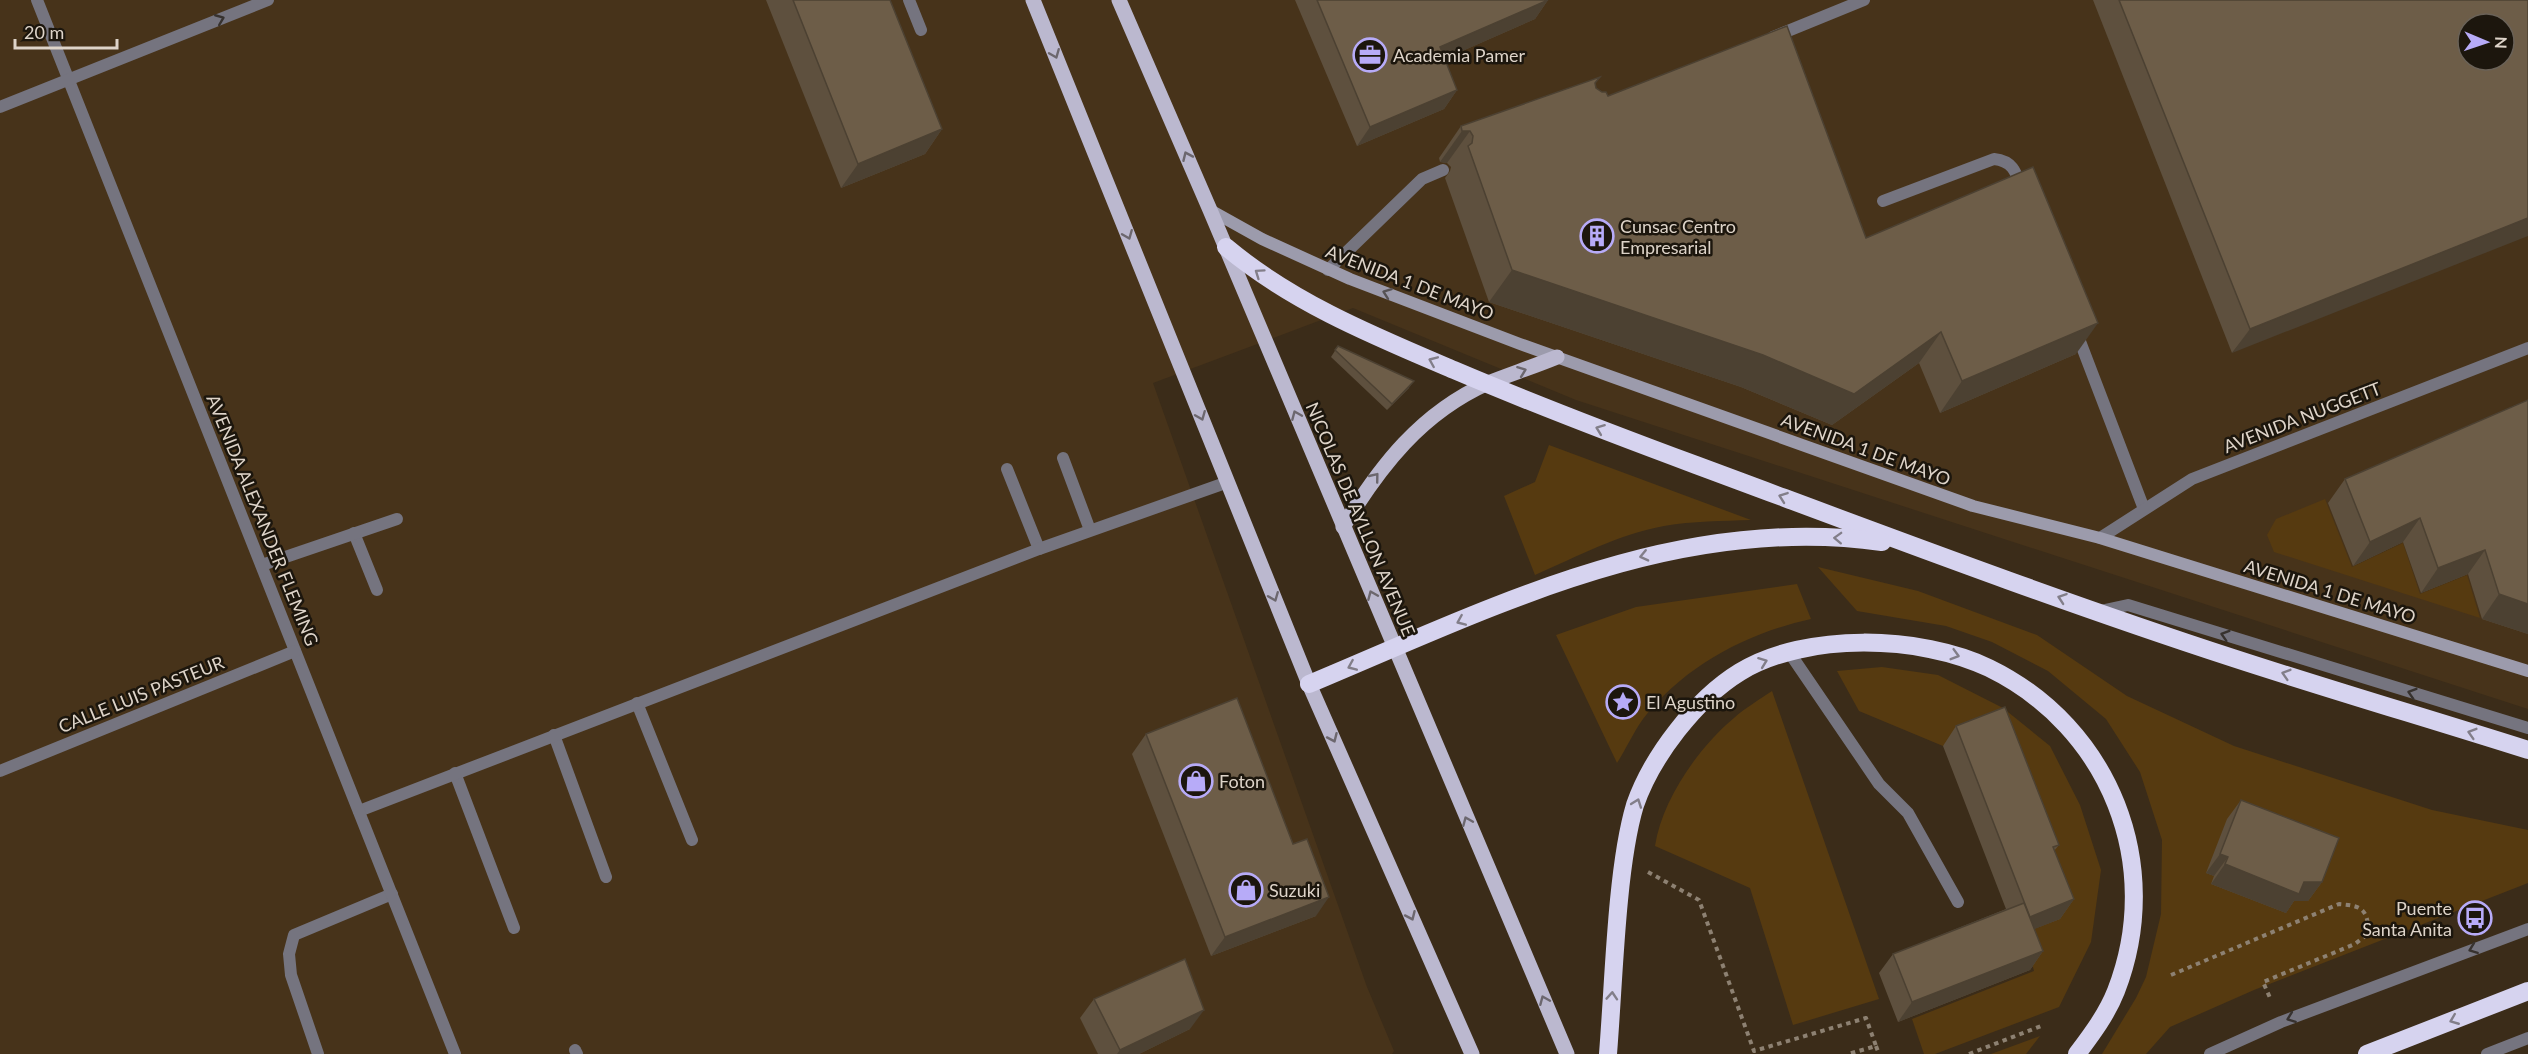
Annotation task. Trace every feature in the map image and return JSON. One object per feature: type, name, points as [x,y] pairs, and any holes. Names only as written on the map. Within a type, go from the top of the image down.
[{"type":"highway","points":[[1226,247],[1256,272],[1360,330],[1487,384],[1648,448],[2231,657],[2528,750]]},
{"type":"highway","points":[[1309,684],[1570,578],[1624,561],[1682,548],[1740,539],[1799,536],[1858,538],[1917,546]]},
{"type":"highway","points":[[1608,1054],[1622,872],[1636,804],[1666,746],[1705,699],[1743,670],[1789,652],[1842,644],[1873,643],[1924,648],[1962,657],[1989,668],[2020,686],[2048,708],[2073,734],[2091,756],[2119,806],[2129,840],[2134,875],[2131,938],[2115,992],[2103,1017],[2078,1054]]},
{"type":"highway","points":[[2367,1054],[2528,991]]},
{"type":"main road","points":[[1033,0],[1309,684],[1472,1054]]},
{"type":"main road","name":"NICOLAS DE AYLLON AVENUE","points":[[1119,0],[1226,247],[1567,1054]]},
{"type":"main road","points":[[1343,527],[1369,484],[1401,445],[1447,407],[1487,384],[1557,357]]},
{"type":"street","name":"AVENIDA ALEXANDER FLEMING","points":[[37,0],[455,1054]]},
{"type":"street","points":[[0,107],[268,0]]},
{"type":"street","points":[[909,0],[921,30]]},
{"type":"street","points":[[1766,40],[1864,0]]},
{"type":"street","points":[[1883,201],[1994,159],[2005,160],[2013,167],[2026,199]]},
{"type":"street","points":[[1328,270],[1422,179],[1443,171]]},
{"type":"street","name":"AVENIDA 1 DE MAYO","points":[[1210,210],[1262,239],[1328,270],[1557,357],[1974,506],[2100,538],[2528,671]]},
{"type":"street","points":[[2072,319],[2145,509]]},
{"type":"street","name":"AVENIDA NUGGETT","points":[[2100,538],[2192,479],[2528,348]]},
{"type":"street","points":[[1063,458],[1090,530]]},
{"type":"street","points":[[1007,469],[1039,549]]},
{"type":"street","points":[[359,811],[455,772],[1039,549],[1228,482]]},
{"type":"street","points":[[262,565],[397,519]]},
{"type":"street","points":[[354,533],[376,590]]},
{"type":"street","points":[[2100,611],[2128,605],[2528,728]]},
{"type":"street","name":"CALLE LUIS PASTEUR","points":[[0,771],[295,651]]},
{"type":"street","points":[[1789,652],[1879,784],[1908,813],[1958,902]]},
{"type":"street","points":[[637,703],[692,840]]},
{"type":"street","points":[[554,735],[606,877]]},
{"type":"street","points":[[455,772],[514,928]]},
{"type":"street","points":[[318,1054],[291,975],[289,954],[294,935],[392,894]]},
{"type":"street","points":[[2211,1054],[2281,1022],[2528,929]]},
{"type":"street","points":[[2487,1054],[2528,1038]]},
{"type":"path","points":[[1648,872],[1699,900],[1754,1051],[1866,1018],[1879,1054]]},
{"type":"path","points":[[2171,975],[2339,904],[2358,906],[2368,915],[2369,933],[2355,944],[2263,982],[2271,1000]]},
{"type":"path","points":[[1968,1054],[2041,1026]]},
{"type":"path","points":[[1848,1054],[1876,1046]]},
{"type":"shaded area","points":[[0,0],[2528,0],[2528,709],[1576,400],[1353,308],[1153,383],[1367,987],[1394,1051],[1392,1054],[0,1054]]},
{"type":"shaded area","points":[[1549,445],[1751,520],[1686,523],[1631,534],[1535,575],[1504,496],[1535,482]]},
{"type":"shaded area","points":[[2325,499],[2352,567],[2403,543],[2420,594],[2467,575],[2480,618],[2274,552],[2267,535],[2276,519]]},
{"type":"shaded area","points":[[1818,567],[1918,591],[2037,635],[2127,696],[2234,746],[2432,810],[2528,830],[2528,883],[2254,990],[2170,1027],[2146,1054],[2102,1054],[2146,977],[2161,914],[2162,840],[2140,772],[2106,719],[2048,671],[1992,642],[1946,626],[1857,611]]},
{"type":"shaded area","points":[[1797,584],[1811,619],[1764,633],[1718,654],[1697,668],[1659,700],[1643,719],[1617,763],[1556,635],[1636,607]]},
{"type":"shaded area","points":[[1882,667],[1938,675],[2003,708],[2050,746],[2080,805],[2101,870],[2091,942],[2059,1007],[1935,1054],[1924,1054],[1912,1019],[2034,971],[2024,933],[2060,918],[1991,727],[1943,746],[1859,711],[1837,671]]},
{"type":"shaded area","points":[[1772,691],[1879,999],[1793,1025],[1750,888],[1655,846],[1665,811],[1674,793],[1707,744],[1747,707]]},
{"type":"shaded area","points":[[2040,1036],[2026,1054],[1991,1054]]},
{"type":"building","points":[[793,0],[890,0],[942,129],[858,164]]},
{"type":"building","name":"Academia Pamer","points":[[1317,0],[1548,0],[1440,47],[1457,90],[1370,127]]},
{"type":"building","points":[[2119,0],[2528,0],[2528,218],[2250,329]]},
{"type":"building","points":[[1787,26],[1866,238],[2033,167],[2098,323],[1962,381],[1941,332],[1854,394],[1763,355],[1512,270],[1468,146],[1472,143],[1473,136],[1470,131],[1462,131],[1461,126],[1600,77],[1595,83],[1596,88],[1606,92],[1608,96]]},
{"type":"building","points":[[1338,346],[1414,381],[1392,404],[1335,350]]},
{"type":"building","points":[[2528,400],[2528,604],[2499,594],[2485,550],[2438,568],[2420,518],[2370,542],[2345,479]]},
{"type":"building","points":[[1237,698],[1293,844],[1307,839],[1329,897],[1225,937],[1146,734]]},
{"type":"building","points":[[2005,707],[2059,845],[2053,847],[2074,899],[2030,917],[1956,726]]},
{"type":"building","points":[[2241,800],[2339,838],[2322,882],[2304,882],[2299,894],[2225,864],[2228,857],[2220,854]]},
{"type":"building","points":[[2024,903],[2043,951],[1912,1002],[1893,954]]},
{"type":"building","points":[[1185,959],[1204,1010],[1120,1050],[1094,999]]},
{"type":"place","name":"Academia Pamer","points":[[1370,55]]},
{"type":"place","name":"Cunsac Centro Empresarial","points":[[1597,236]]},
{"type":"place","name":"El Agustino","points":[[1623,702]]},
{"type":"place","name":"Foton","points":[[1196,781]]},
{"type":"place","name":"Suzuki","points":[[1246,890]]},
{"type":"place","name":"Puente Santa Anita","points":[[2475,918]]}]
